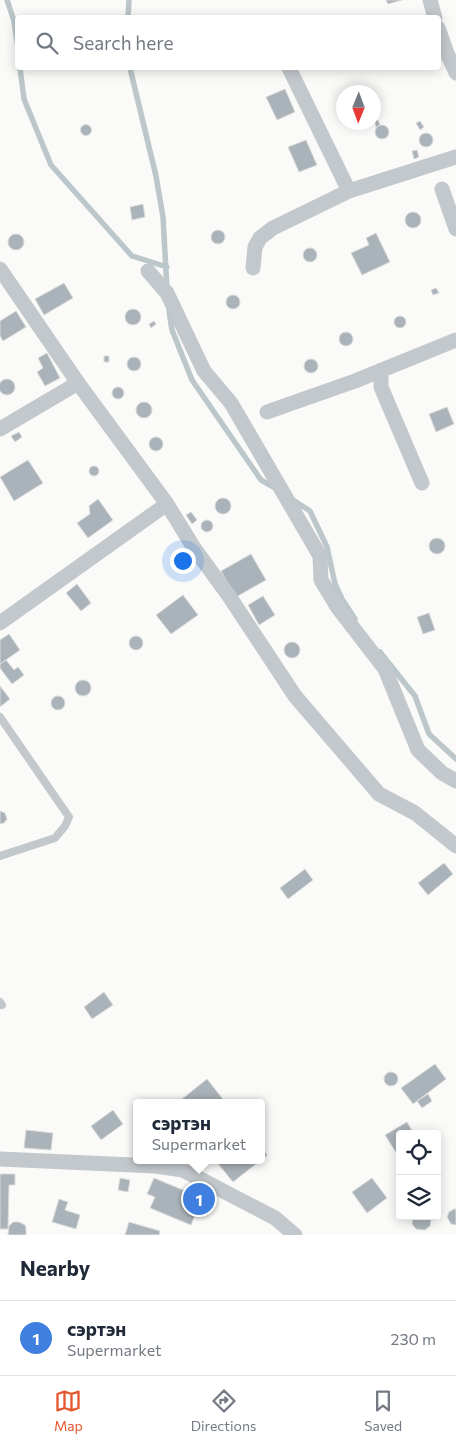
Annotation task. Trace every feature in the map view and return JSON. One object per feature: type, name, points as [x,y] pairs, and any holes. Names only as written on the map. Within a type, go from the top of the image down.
[{"type":"street","points":[[430,0],[434,15]]},
{"type":"street","points":[[441,36],[456,73]]},
{"type":"street","points":[[290,70],[349,191]]},
{"type":"street","points":[[254,268],[256,247],[260,238],[273,228],[349,191],[456,157]]},
{"type":"street","points":[[442,189],[456,229]]},
{"type":"street","points":[[0,268],[78,383],[167,504],[194,548],[229,596],[295,696],[379,794],[415,813],[456,846]]},
{"type":"street","points":[[148,271],[167,293],[204,371],[230,402],[320,556],[321,580],[338,608],[385,669],[418,750],[442,774],[456,781]]},
{"type":"street","points":[[267,412],[309,399],[456,340]]},
{"type":"street","points":[[381,370],[381,387],[422,482]]},
{"type":"street","points":[[0,429],[78,383]]},
{"type":"street","points":[[0,623],[167,504]]},
{"type":"street","points":[[0,1159],[156,1166],[183,1170],[274,1218],[295,1235]]},
{"type":"lane","points":[[0,717],[69,817],[65,826],[55,838],[0,856]]},
{"type":"building","points":[[386,0],[402,0],[388,4]]},
{"type":"building","points":[[285,89],[295,112],[277,120],[266,97]]},
{"type":"building","points":[[420,121],[424,127],[420,130],[416,123]]},
{"type":"building","points":[[84,125],[88,125],[91,130],[90,134],[84,135],[81,132],[81,128]]},
{"type":"building","points":[[381,125],[385,125],[389,129],[389,135],[385,139],[379,139],[375,135],[375,130],[381,130]]},
{"type":"building","points":[[426,133],[431,135],[433,140],[431,145],[426,147],[421,145],[419,140],[421,135]]},
{"type":"building","points":[[306,140],[317,165],[299,172],[288,147]]},
{"type":"building","points":[[417,150],[419,157],[414,159],[412,151]]},
{"type":"building","points":[[143,204],[145,217],[132,220],[130,207]]},
{"type":"building","points":[[413,212],[419,214],[421,220],[419,226],[413,228],[407,226],[405,220],[407,214]]},
{"type":"building","points":[[215,230],[221,230],[225,237],[221,244],[215,244],[211,240],[211,234]]},
{"type":"building","points":[[376,233],[390,262],[362,275],[351,253],[369,245],[366,238]]},
{"type":"building","points":[[16,234],[22,236],[24,242],[22,248],[16,250],[10,248],[8,242],[10,236]]},
{"type":"building","points":[[310,248],[315,250],[317,255],[315,260],[310,262],[305,260],[303,255],[305,250]]},
{"type":"building","points":[[64,283],[73,298],[44,315],[35,299]]},
{"type":"building","points":[[436,288],[439,293],[433,295],[431,290]]},
{"type":"building","points":[[233,295],[238,297],[240,302],[238,307],[233,309],[228,307],[226,302],[228,297]]},
{"type":"building","points":[[133,309],[139,311],[141,317],[139,323],[133,325],[127,323],[125,317],[127,311]]},
{"type":"building","points":[[16,311],[26,327],[3,341],[0,336],[0,321]]},
{"type":"building","points":[[398,316],[402,316],[406,322],[402,328],[398,328],[394,324],[394,320]]},
{"type":"building","points":[[154,321],[156,324],[151,328],[149,324]]},
{"type":"building","points":[[346,332],[351,334],[353,339],[351,344],[346,346],[341,344],[339,339],[341,334]]},
{"type":"building","points":[[47,353],[60,378],[45,386],[37,372],[43,368],[38,358]]},
{"type":"building","points":[[104,356],[109,356],[109,362],[104,362]]},
{"type":"building","points":[[131,357],[137,357],[141,364],[137,371],[131,371],[127,367],[127,361]]},
{"type":"building","points":[[308,359],[314,359],[318,366],[314,373],[308,373],[304,369],[304,363]]},
{"type":"building","points":[[7,379],[15,387],[7,395],[-1,387]]},
{"type":"building","points":[[120,387],[123,388],[123,398],[116,399],[113,398],[112,391],[113,388]]},
{"type":"building","points":[[141,402],[147,402],[152,407],[150,416],[141,418],[136,413],[136,407]]},
{"type":"building","points":[[447,407],[454,424],[436,432],[429,414]]},
{"type":"building","points":[[19,432],[22,437],[15,442],[11,436]]},
{"type":"building","points":[[153,437],[159,437],[163,444],[159,451],[153,451],[149,447],[149,441]]},
{"type":"building","points":[[28,460],[43,483],[14,501],[0,477]]},
{"type":"building","points":[[92,466],[96,466],[99,471],[98,475],[92,476],[89,473],[89,469]]},
{"type":"building","points":[[223,498],[229,500],[231,506],[229,512],[223,514],[217,512],[215,506],[217,500]]},
{"type":"building","points":[[98,499],[113,520],[88,538],[77,523],[90,514],[89,506]]},
{"type":"building","points":[[191,512],[197,520],[192,524],[186,515]]},
{"type":"building","points":[[205,520],[209,520],[213,526],[209,532],[205,532],[201,528],[201,524]]},
{"type":"building","points":[[437,538],[445,546],[437,554],[429,546]]},
{"type":"building","points":[[251,554],[266,580],[236,597],[221,571]]},
{"type":"building","points":[[77,584],[91,603],[81,611],[66,593]]},
{"type":"building","points":[[183,595],[198,615],[171,634],[156,615]]},
{"type":"building","points":[[263,596],[275,615],[259,625],[248,605]]},
{"type":"building","points":[[429,613],[435,630],[423,634],[417,617]]},
{"type":"building","points":[[9,634],[20,650],[0,664],[0,640]]},
{"type":"building","points":[[136,636],[141,638],[143,643],[141,648],[136,650],[131,648],[129,643],[131,638]]},
{"type":"building","points":[[292,642],[300,650],[292,658],[284,650]]},
{"type":"building","points":[[6,660],[14,670],[18,667],[24,675],[12,684],[0,668],[0,664]]},
{"type":"building","points":[[83,680],[91,688],[83,696],[75,688]]},
{"type":"building","points":[[0,686],[10,699],[0,707]]},
{"type":"building","points":[[55,696],[61,696],[65,703],[61,710],[55,710],[51,706],[51,700]]},
{"type":"building","points":[[0,811],[5,813],[7,819],[4,823],[0,824]]},
{"type":"building","points":[[444,863],[453,874],[428,895],[418,883]]},
{"type":"building","points":[[305,869],[313,880],[288,899],[280,888]]},
{"type":"building","points":[[104,992],[113,1005],[92,1019],[84,1007]]},
{"type":"building","points":[[435,1064],[446,1079],[413,1104],[401,1088]]},
{"type":"building","points":[[388,1072],[394,1072],[398,1079],[394,1086],[388,1086],[384,1082],[384,1076]]},
{"type":"building","points":[[207,1079],[223,1099],[182,1099]]},
{"type":"building","points":[[428,1094],[432,1101],[422,1108],[417,1101]]},
{"type":"building","points":[[113,1110],[123,1124],[101,1140],[91,1126]]},
{"type":"building","points":[[407,1122],[412,1130],[396,1130],[396,1153],[385,1135]]},
{"type":"building","points":[[26,1130],[53,1133],[51,1150],[24,1148]]},
{"type":"building","points":[[218,1164],[256,1164],[233,1182]]},
{"type":"building","points":[[0,1174],[15,1174],[15,1185],[9,1185],[8,1229],[0,1229]]},
{"type":"building","points":[[120,1178],[130,1180],[128,1192],[118,1190]]},
{"type":"building","points":[[154,1178],[202,1198],[191,1225],[150,1208],[155,1197],[147,1194]]},
{"type":"building","points":[[372,1178],[387,1198],[367,1213],[352,1192]]},
{"type":"building","points":[[59,1199],[68,1202],[65,1210],[80,1215],[76,1229],[52,1222]]},
{"type":"building","points":[[456,1209],[456,1225],[451,1224],[447,1217],[449,1212]]},
{"type":"building","points":[[412,1220],[431,1220],[430,1226],[425,1230],[416,1229],[412,1224]]},
{"type":"building","points":[[13,1222],[25,1225],[26,1235],[8,1235],[9,1226]]},
{"type":"building","points":[[129,1222],[160,1231],[159,1235],[125,1235]]},
{"type":"waterway","points":[[7,0],[15,28]]},
{"type":"waterway","points":[[128,15],[129,0]]},
{"type":"waterway","points":[[20,70],[24,99],[51,165],[132,256],[167,267]]},
{"type":"waterway","points":[[130,70],[156,176],[163,217],[167,289]]},
{"type":"waterway","points":[[169,311],[172,330],[192,380],[261,480],[277,489]]},
{"type":"waterway","points":[[293,500],[310,511],[327,547],[335,584],[355,619]]},
{"type":"waterway","points":[[380,652],[415,696],[429,734],[456,759]]},
{"type":"place","name":"сэртэн","points":[[199,1199]]}]
